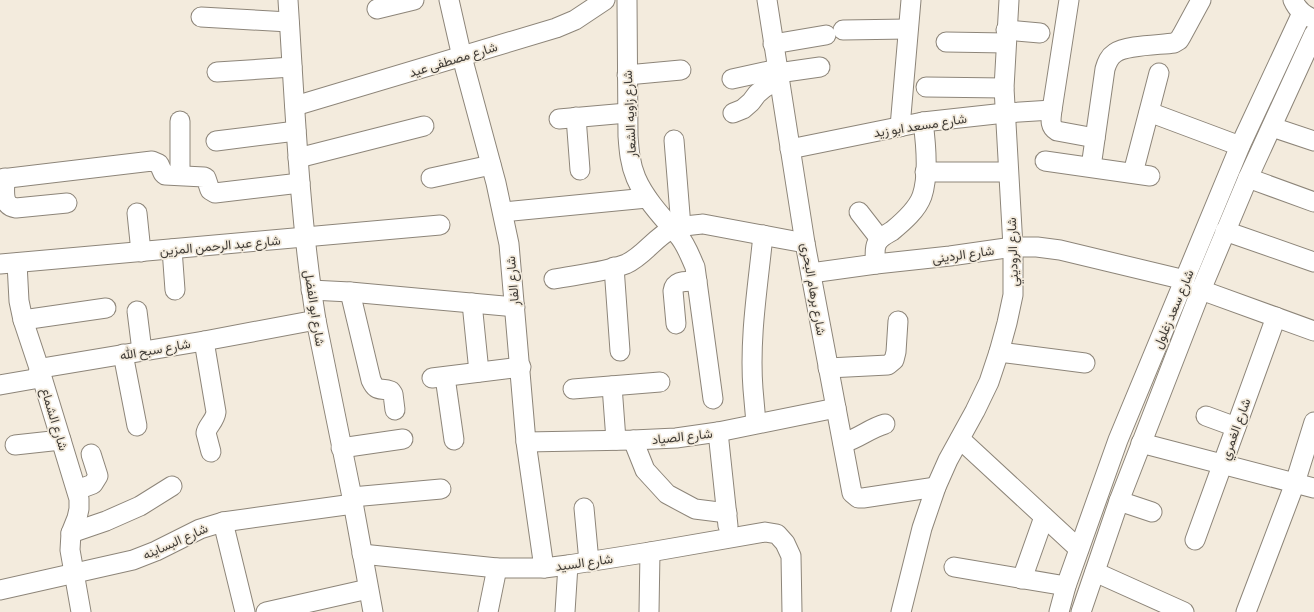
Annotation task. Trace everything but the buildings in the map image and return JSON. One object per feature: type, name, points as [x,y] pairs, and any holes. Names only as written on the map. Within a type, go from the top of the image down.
[{"type":"street","name":"شارع ابو الفضل","points":[[288,0],[298,158],[311,290],[373,612]]},
{"type":"street","points":[[377,9],[414,0]]},
{"type":"street","name":"شارع الفار","points":[[449,0],[462,57],[503,212],[509,244],[526,442],[544,568]]},
{"type":"street","name":"شارع مصطفى عيد","points":[[295,106],[556,28],[575,20],[606,0]]},
{"type":"street","name":"شارع زاويه الشعار","points":[[627,0],[627,113],[630,158],[636,179],[647,198],[676,228],[678,235],[688,251],[695,267],[713,399]]},
{"type":"street","name":"شارع برهام البحرى","points":[[767,0],[805,243],[852,493],[858,498],[863,498],[936,487]]},
{"type":"street","points":[[900,127],[911,0]]},
{"type":"street","name":"شارع الروديني","points":[[901,612],[922,528],[936,487],[948,460],[986,388],[999,352],[1013,295],[1013,247],[1004,88],[1009,0]]},
{"type":"street","points":[[1069,0],[1051,124],[1057,131],[1095,138]]},
{"type":"street","points":[[1091,167],[1105,69],[1108,60],[1115,52],[1124,48],[1174,43],[1179,40],[1201,0]]},
{"type":"street","name":"شارع سعد زغلول","points":[[1081,612],[1119,501],[1141,443],[1240,146],[1303,10]]},
{"type":"street","points":[[201,17],[289,22]]},
{"type":"street","points":[[773,44],[835,32],[908,29]]},
{"type":"street","points":[[946,42],[1040,34]]},
{"type":"street","name":"شارع سعد زغلول","points":[[1059,612],[1066,586],[1118,440],[1193,285],[1225,230],[1314,34]]},
{"type":"street","points":[[217,72],[292,67]]},
{"type":"street","points":[[732,79],[778,74],[820,67]]},
{"type":"street","points":[[627,75],[681,70]]},
{"type":"street","points":[[1045,161],[1141,175],[1149,112],[1159,73]]},
{"type":"street","points":[[733,113],[743,109],[778,74]]},
{"type":"street","points":[[926,87],[1004,88]]},
{"type":"street","name":"شارع مسعد ابو زيد","points":[[790,149],[923,122],[1005,113],[1052,110]]},
{"type":"street","points":[[1149,112],[1240,146]]},
{"type":"street","points":[[580,170],[567,118],[627,113]]},
{"type":"street","points":[[180,121],[180,175]]},
{"type":"street","points":[[876,264],[875,252],[877,243],[912,213],[922,197],[926,145],[923,122]]},
{"type":"street","points":[[298,158],[424,126]]},
{"type":"street","points":[[1272,127],[1314,141]]},
{"type":"street","points":[[216,141],[296,131]]},
{"type":"street","points":[[674,140],[676,228]]},
{"type":"street","points":[[67,203],[11,208],[5,200],[3,179],[152,161],[159,164],[165,175],[204,176],[210,190],[215,193],[300,183]]},
{"type":"street","points":[[431,178],[491,165]]},
{"type":"street","points":[[925,172],[1008,172]]},
{"type":"street","points":[[1248,178],[1314,202]]},
{"type":"street","points":[[503,212],[647,198]]},
{"type":"street","points":[[859,212],[880,239]]},
{"type":"street","points":[[137,213],[141,252]]},
{"type":"street","points":[[554,279],[626,264],[676,228],[703,224],[805,243]]},
{"type":"street","name":"شارع عبد الرحمن المزين","points":[[8,264],[440,225]]},
{"type":"street","points":[[1225,230],[1314,262]]},
{"type":"street","points":[[756,423],[752,355],[763,235]]},
{"type":"street","name":"شارع الردينى","points":[[811,273],[1013,247],[1037,247],[1060,250],[1193,285],[1314,331]]},
{"type":"street","points":[[172,249],[175,290]]},
{"type":"street","name":"شارع الشماع","points":[[8,264],[23,320],[77,490],[79,508],[71,533],[70,550],[81,612]]},
{"type":"street","points":[[614,267],[620,351]]},
{"type":"street","points":[[676,324],[673,291],[674,286],[681,282],[697,281]]},
{"type":"street","points":[[311,290],[350,292],[515,307]]},
{"type":"street","points":[[350,292],[371,380],[379,390],[391,391],[393,394],[395,410]]},
{"type":"street","points":[[472,303],[479,372]]},
{"type":"street","points":[[23,320],[106,308]]},
{"type":"street","points":[[137,311],[142,350]]},
{"type":"street","name":"شارع الغمري","points":[[1195,540],[1276,317]]},
{"type":"street","name":"شارع سبح الله","points":[[0,386],[34,379],[40,371],[48,367],[142,350],[204,341],[316,320]]},
{"type":"street","points":[[828,368],[888,365],[894,360],[896,352],[898,321]]},
{"type":"street","points":[[204,341],[216,412],[214,421],[206,430],[211,452]]},
{"type":"street","points":[[999,352],[1085,363]]},
{"type":"street","points":[[123,354],[137,426]]},
{"type":"street","points":[[454,440],[439,378],[520,367]]},
{"type":"street","points":[[573,389],[660,382]]},
{"type":"street","points":[[612,386],[624,440],[645,470],[667,494],[695,509],[727,513]]},
{"type":"street","name":"شارع الصياد","points":[[526,442],[676,438],[718,432],[756,423],[836,408]]},
{"type":"street","points":[[1206,416],[1236,427]]},
{"type":"street","points":[[1246,612],[1295,483],[1314,422]]},
{"type":"street","points":[[843,443],[851,441],[879,425],[885,424]]},
{"type":"street","points":[[718,432],[730,538]]},
{"type":"street","points":[[341,448],[403,439]]},
{"type":"street","points":[[960,439],[1079,549]]},
{"type":"street","points":[[15,445],[61,440]]},
{"type":"street","points":[[1141,443],[1314,488]]},
{"type":"street","points":[[77,490],[93,484],[98,476],[91,454]]},
{"type":"street","points":[[71,533],[106,521],[140,506],[172,486]]},
{"type":"street","name":"شارع البساينه","points":[[0,590],[133,560],[156,551],[200,529],[223,522],[352,501],[442,489]]},
{"type":"street","points":[[1119,501],[1152,512]]},
{"type":"street","points":[[584,508],[589,562]]},
{"type":"street","points":[[1022,579],[1044,517]]},
{"type":"street","points":[[223,522],[245,612]]},
{"type":"street","name":"شارع السيد","points":[[362,554],[497,568],[544,568],[589,562],[764,532],[777,534],[785,543],[791,556],[792,612]]},
{"type":"street","points":[[649,612],[650,552]]},
{"type":"street","points":[[565,612],[568,565]]},
{"type":"street","points":[[954,567],[1066,586]]},
{"type":"street","points":[[488,612],[497,568]]},
{"type":"street","points":[[1094,572],[1184,612]]},
{"type":"street","points":[[266,612],[368,589]]}]
